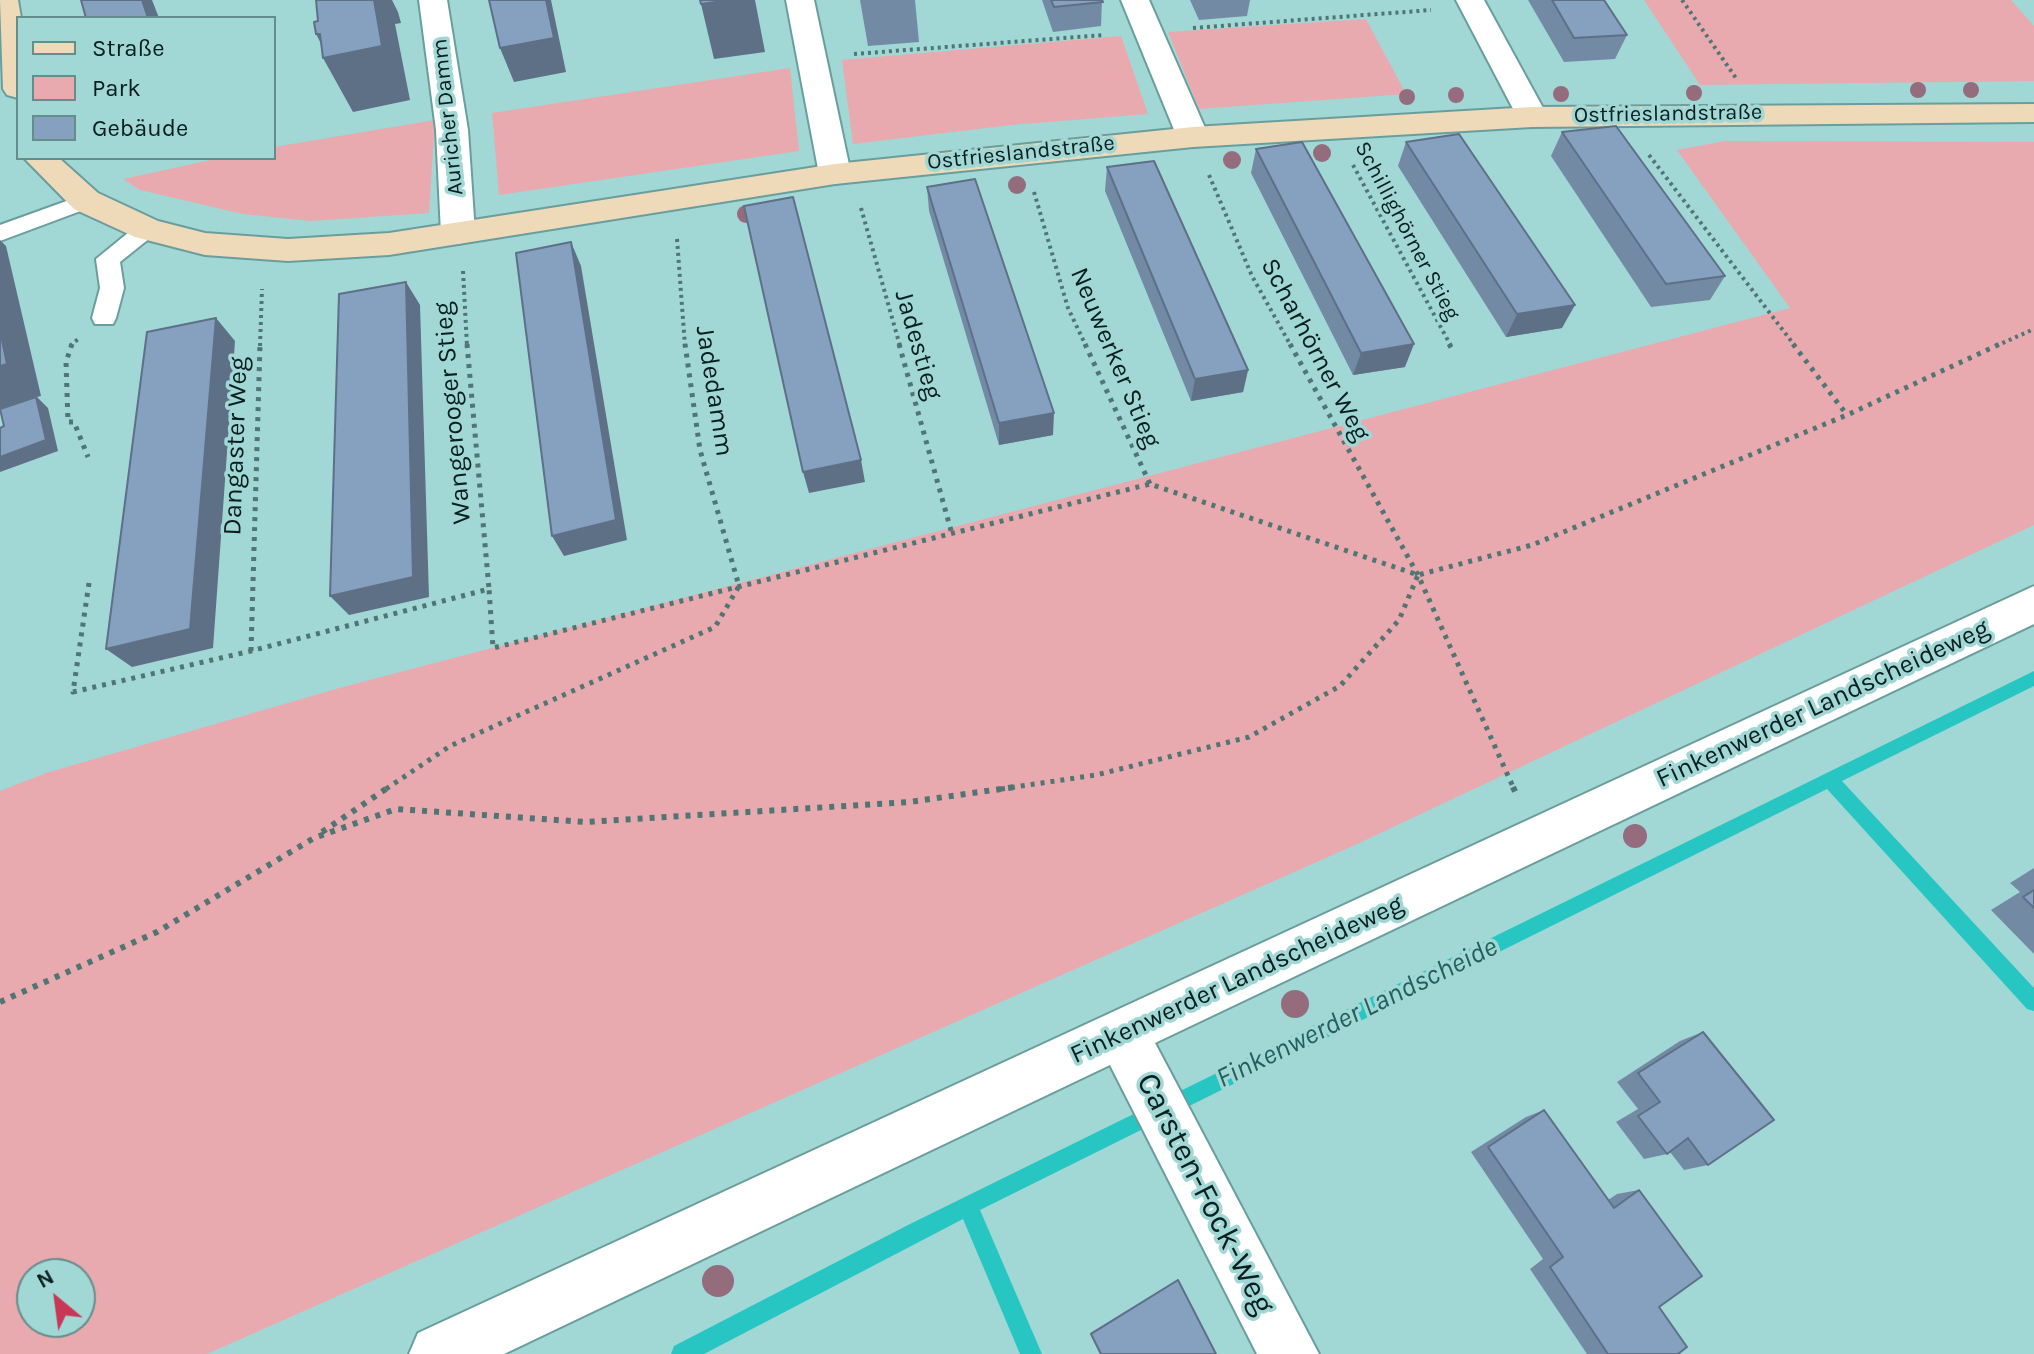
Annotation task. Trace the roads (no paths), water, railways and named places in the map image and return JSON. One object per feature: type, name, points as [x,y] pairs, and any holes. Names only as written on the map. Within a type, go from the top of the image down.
[{"type":"street","points":[[4,0],[16,76]]},
{"type":"street","name":"Auricher Damm","points":[[433,0],[452,130],[458,233]]},
{"type":"street","points":[[800,0],[835,174]]},
{"type":"street","points":[[1135,0],[1193,137]]},
{"type":"street","points":[[1470,0],[1532,117]]},
{"type":"street","name":"Ostfrieslandstraße","points":[[42,160],[86,201],[147,229],[205,244],[288,250],[360,247],[835,174],[1022,153],[1333,126],[1621,114],[2034,113]]},
{"type":"street","name":"Finkenwerder Landscheideweg","points":[[439,1354],[1134,1057],[2034,604]]},
{"type":"street","name":"Carsten-Fock-Weg","points":[[1134,1057],[1289,1354]]},
{"type":"lane","points":[[0,233],[86,201]]},
{"type":"lane","points":[[104,318],[112,288],[108,259],[147,229]]},
{"type":"waterway","name":"Finkenwerder Landscheide","points":[[1829,779],[2034,678]]},
{"type":"waterway","name":"Finkenwerder Landscheide","points":[[682,1354],[917,1231],[1829,779]]},
{"type":"waterway","points":[[1829,779],[2034,1002]]},
{"type":"waterway","points":[[968,1206],[1031,1354]]}]
